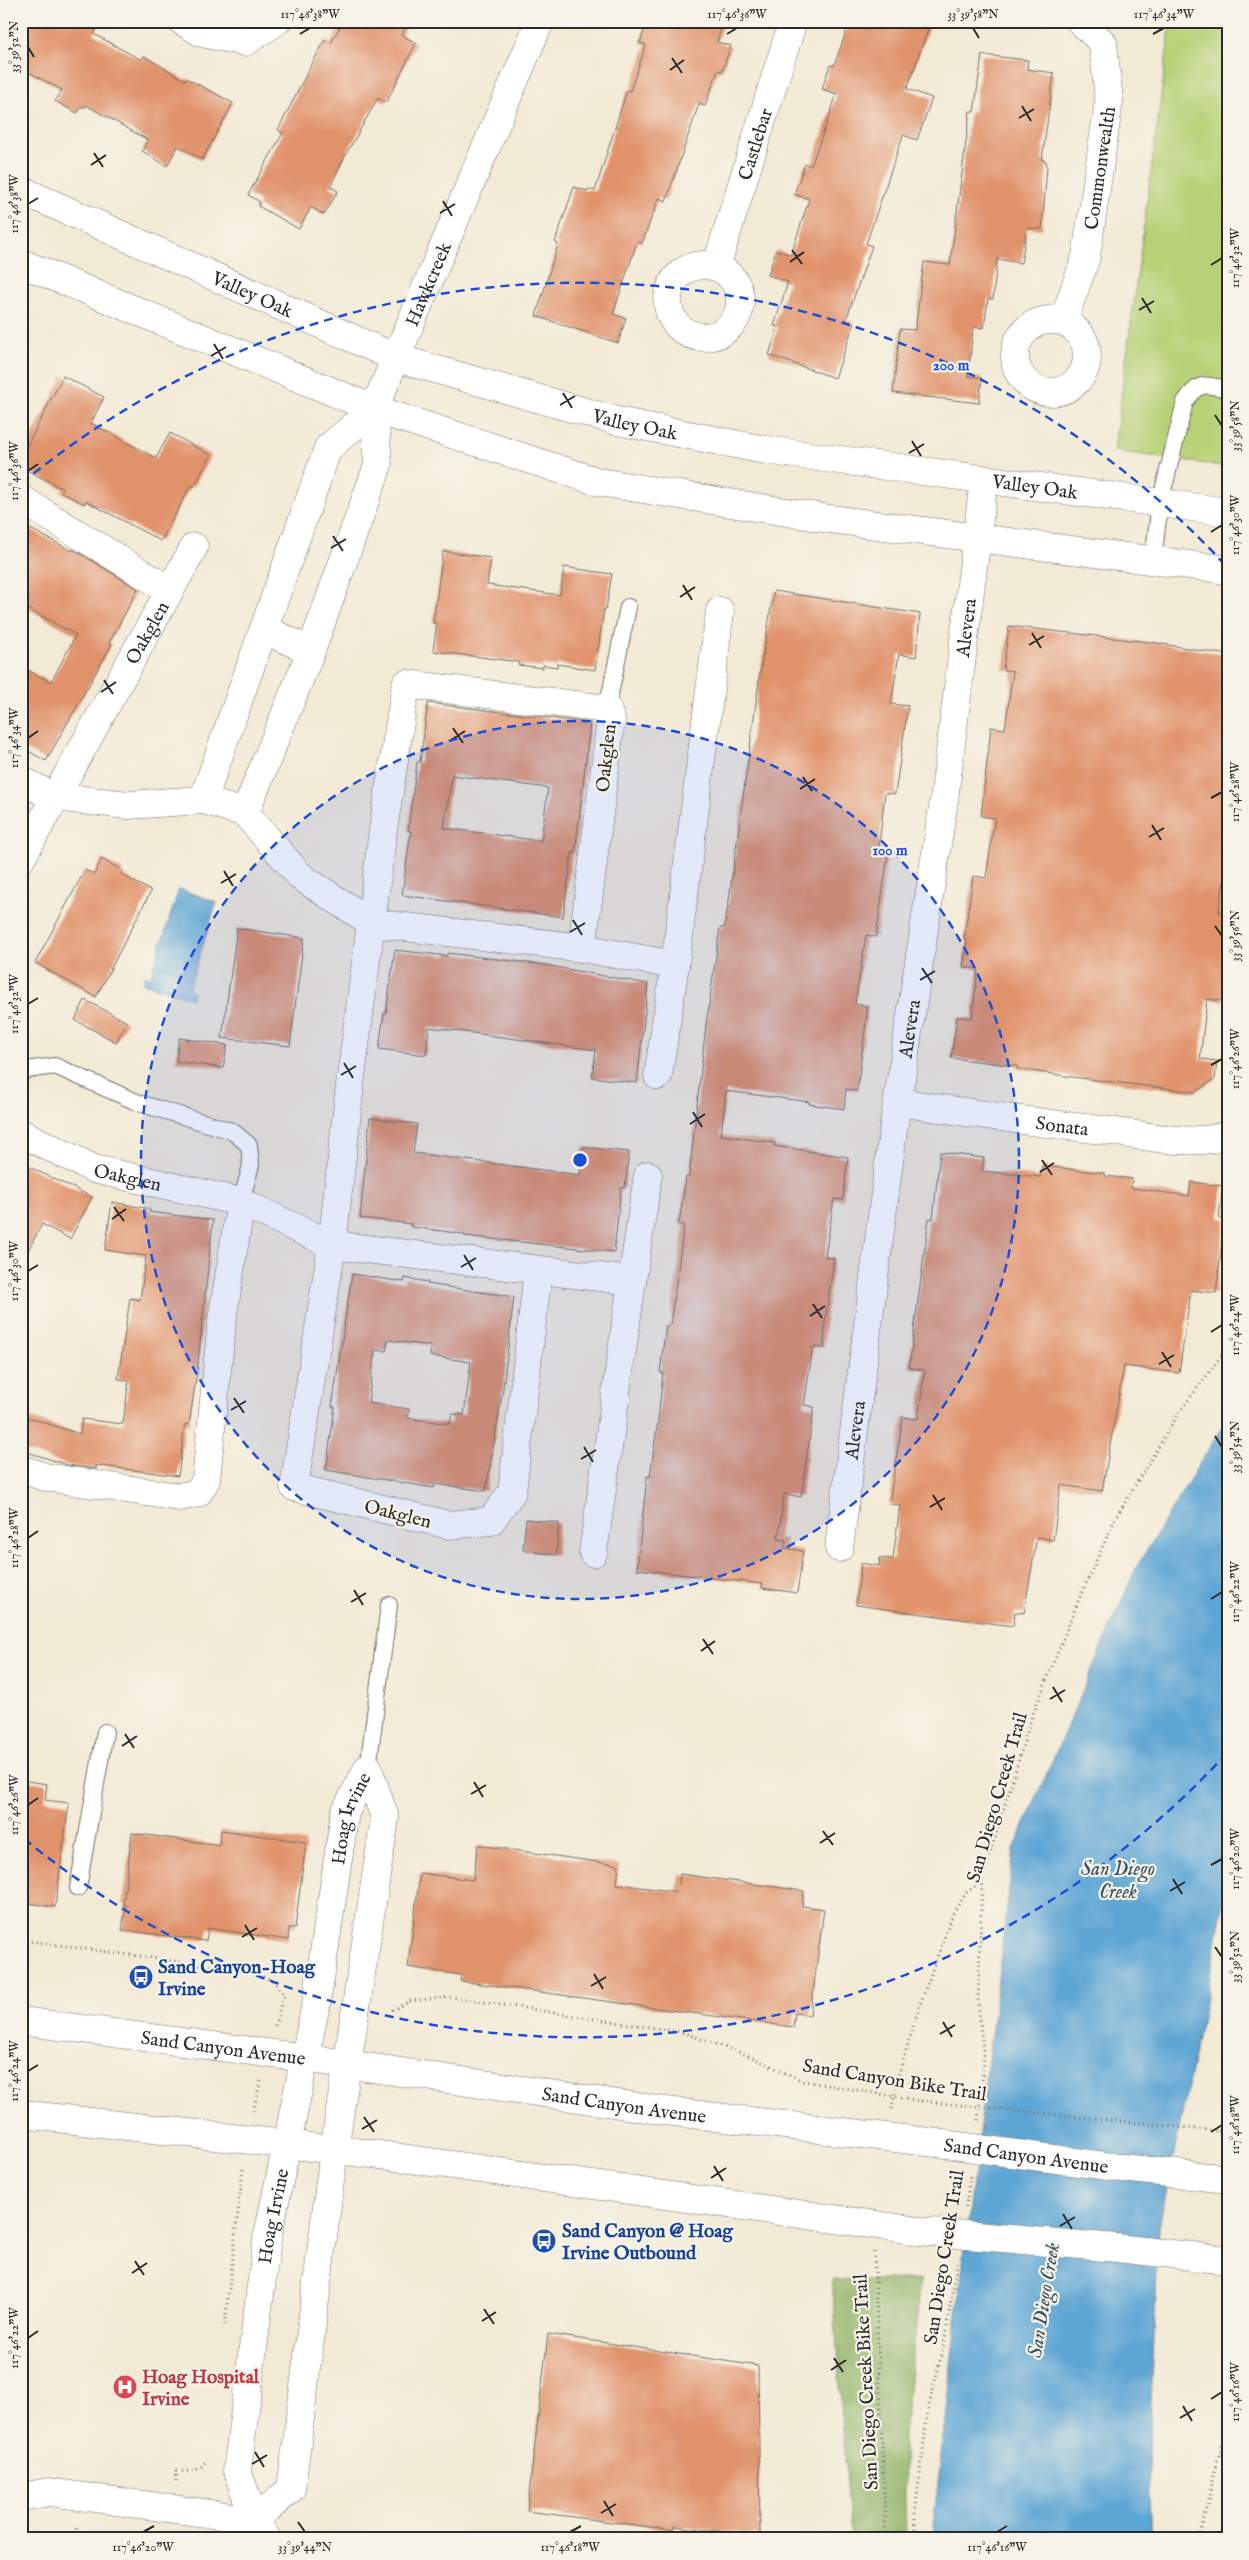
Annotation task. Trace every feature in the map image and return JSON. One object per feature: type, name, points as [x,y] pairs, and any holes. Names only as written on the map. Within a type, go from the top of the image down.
[{"type":"street","points":[[182,21],[202,33],[245,42],[277,21]]},
{"type":"street","name":"Hawkcreek","points":[[374,409],[540,21]]},
{"type":"street","name":"Castlebar","points":[[716,267],[793,21]]},
{"type":"street","name":"Commonwealth","points":[[1063,322],[1086,256],[1109,101],[1103,43],[1080,21]]},
{"type":"street","name":"Valley Oak","points":[[21,190],[396,358],[618,421],[765,450],[1228,512]]},
{"type":"street","points":[[21,263],[374,409],[599,482],[830,519],[977,536],[1228,570]]},
{"type":"street","points":[[203,800],[265,630],[328,448],[374,409]]},
{"type":"street","points":[[245,813],[311,651],[378,465],[374,409]]},
{"type":"street","name":"Alevera","points":[[839,1548],[898,1102],[944,800],[984,480]]},
{"type":"street","points":[[21,499],[169,590]]},
{"type":"street","name":"Oakglen","points":[[21,859],[194,547]]},
{"type":"street","points":[[658,1076],[675,965],[720,611]]},
{"type":"street","points":[[265,630],[311,651]]},
{"type":"street","name":"Oakglen","points":[[538,1271],[512,1492],[491,1521],[449,1525],[294,1487],[332,1245],[350,1085],[406,684],[607,709],[611,720],[582,948]]},
{"type":"street","points":[[21,780],[54,797],[128,805],[203,800],[245,813],[301,877],[372,923],[582,948],[675,965]]},
{"type":"street","name":"Sonata","points":[[898,1102],[1016,1120],[1164,1138],[1189,1140],[1228,1135]]},
{"type":"street","name":"Oakglen","points":[[21,1133],[94,1169],[241,1202],[332,1245],[538,1271],[632,1280]]},
{"type":"street","points":[[593,1553],[648,1175]]},
{"type":"street","points":[[21,1469],[45,1477],[179,1497],[198,1493],[206,1480],[222,1321],[241,1202]]},
{"type":"street","name":"Hoag Irvine","points":[[261,2529],[237,2471],[267,2240],[317,1999],[345,1812],[368,1768]]},
{"type":"street","name":"Hoag Irvine","points":[[261,2529],[291,2489],[334,2150],[349,2065],[385,1818],[368,1768]]},
{"type":"street","name":"Sand Canyon Avenue","points":[[21,2021],[304,2058],[666,2111],[937,2143],[1121,2168],[1228,2179]]},
{"type":"street","points":[[21,2114],[334,2150],[919,2231],[1116,2248],[1222,2260]]},
{"type":"street","points":[[21,2497],[49,2492],[173,2508],[261,2529]]},
{"type":"lane","points":[[1153,560],[1160,503],[1185,402],[1193,390],[1201,385],[1228,388]]},
{"type":"lane","points":[[607,709],[628,607]]},
{"type":"lane","points":[[21,1074],[26,1070],[55,1066],[140,1103],[232,1131],[249,1145],[251,1165],[241,1202]]},
{"type":"lane","points":[[368,1768],[389,1605]]},
{"type":"lane","points":[[78,1888],[105,1732]]},
{"type":"path","name":"San Diego Creek Trail","points":[[978,2122],[984,2062],[978,2002],[982,1881],[1031,1719],[1079,1599],[1115,1519],[1178,1414],[1228,1347]]},
{"type":"path","points":[[893,2096],[920,2004],[954,1911],[967,1892],[982,1881]]},
{"type":"path","points":[[21,1940],[247,1971],[272,1980],[284,1994],[267,2053],[246,2140],[224,2332]]},
{"type":"path","name":"Sand Canyon Bike Trail","points":[[392,2010],[410,2000],[451,1997],[681,2032],[747,2055],[780,2072],[803,2081],[922,2100],[1228,2132]]},
{"type":"path","name":"San Diego Creek Trail","points":[[965,2209],[971,2170]]},
{"type":"path","name":"San Diego Creek Bike Trail","points":[[876,2224],[873,2275],[886,2539]]},
{"type":"path","name":"San Diego Creek Trail","points":[[915,2539],[915,2513],[928,2410],[944,2344],[958,2257]]},
{"type":"path","points":[[1199,2539],[1218,2458],[1228,2428]]},
{"type":"path","points":[[173,2508],[177,2471],[192,2472],[206,2462],[208,2456]]},
{"type":"green space","points":[[1171,21],[1228,21],[1228,467],[1114,451]]},
{"type":"green space","points":[[832,2280],[921,2280],[904,2436],[906,2539],[851,2539]]},
{"type":"water","points":[[179,889],[217,902],[189,989],[193,992],[192,999],[143,983],[145,975],[150,978]]},
{"type":"water","name":"San Diego Creek","points":[[1228,1417],[1228,1875],[1208,1988],[1159,2227],[1148,2471],[1151,2539],[935,2539],[934,2519],[955,2329],[1014,1849],[1136,1568]]},
{"type":"building","points":[[21,21],[101,21],[94,34],[141,60],[144,56],[185,80],[186,78],[233,103],[202,160],[178,146],[167,166],[142,151],[148,140],[86,105],[84,108],[82,106],[77,113],[55,101],[62,90],[21,68]]},
{"type":"building","points":[[343,21],[409,21],[402,35],[416,43],[386,103],[378,98],[345,156],[330,187],[338,191],[324,215],[311,207],[299,229],[258,206],[260,202],[248,195],[283,133],[278,130],[325,40],[331,43]]},
{"type":"building","points":[[647,21],[724,21],[717,42],[731,46],[722,71],[718,70],[705,106],[699,104],[666,201],[659,198],[642,243],[637,242],[613,314],[626,318],[618,343],[536,316],[558,244],[555,242],[574,187],[595,191],[627,90],[630,91],[646,45],[640,43]]},
{"type":"building","points":[[850,21],[931,21],[907,89],[932,98],[917,140],[903,135],[866,244],[872,246],[846,320],[854,323],[835,378],[769,355],[778,327],[774,326],[788,282],[768,275],[776,250],[791,255],[809,199],[794,194],[805,164],[811,166],[837,94],[822,89],[830,65],[834,66]]},
{"type":"building","points":[[982,55],[1028,60],[1027,69],[1054,73],[1042,160],[1046,161],[1047,167],[1042,229],[1027,228],[1021,263],[997,259],[993,299],[988,299],[984,328],[975,327],[973,329],[968,376],[982,378],[979,403],[893,393],[900,329],[915,330],[924,262],[950,265],[970,111],[974,112]]},
{"type":"building","points":[[63,376],[104,397],[91,423],[156,458],[170,433],[211,455],[194,487],[191,485],[161,541],[86,501],[84,504],[61,492],[63,489],[21,467],[21,458]]},
{"type":"building","points":[[21,524],[72,551],[73,549],[138,589],[109,643],[112,644],[46,761],[21,747],[21,667],[51,682],[76,635],[21,605]]},
{"type":"building","points":[[443,551],[491,558],[487,585],[560,595],[564,567],[612,574],[606,609],[604,609],[595,670],[557,664],[557,667],[543,665],[543,668],[518,665],[519,662],[433,651],[437,623],[433,623]]},
{"type":"building","points":[[774,591],[920,614],[916,657],[899,654],[891,704],[908,706],[895,794],[885,793],[878,854],[888,855],[876,937],[866,935],[855,1004],[868,1006],[857,1091],[846,1089],[844,1109],[809,1104],[810,1102],[726,1091],[721,1135],[775,1143],[774,1146],[848,1157],[843,1200],[834,1199],[825,1257],[834,1258],[825,1322],[824,1348],[813,1347],[804,1405],[814,1407],[801,1497],[784,1494],[778,1539],[786,1540],[785,1548],[803,1551],[797,1593],[762,1588],[763,1584],[637,1569],[647,1476],[650,1477],[658,1420],[663,1373],[660,1372],[666,1326],[670,1326],[684,1225],[679,1224],[686,1177],[689,1177],[706,1025],[720,928],[724,928],[729,900],[761,666]]},
{"type":"building","points":[[1009,626],[1157,643],[1228,655],[1228,858],[1219,912],[1228,913],[1228,957],[1223,1001],[1207,999],[1200,1059],[1217,1061],[1215,1079],[1195,1092],[1080,1078],[1017,1069],[1018,1066],[951,1058],[957,1017],[972,1018],[978,969],[963,967],[967,940],[964,939],[973,876],[986,878],[995,818],[981,816],[991,727],[1005,729],[1013,671],[1003,670]]},
{"type":"building","points":[[428,703],[590,723],[575,854],[572,853],[563,917],[402,895],[411,831],[408,831],[417,762],[420,762]],"holes":[[[452,775],[548,788],[541,841],[444,828]]]},
{"type":"building","points":[[102,859],[123,871],[121,874],[151,891],[96,997],[35,963],[85,870],[94,874]]},
{"type":"building","points":[[237,928],[304,938],[290,1046],[222,1038]]},
{"type":"building","points":[[395,950],[447,956],[447,953],[545,965],[648,984],[637,1083],[592,1077],[596,1050],[429,1027],[426,1055],[379,1049]]},
{"type":"building","points":[[85,1000],[127,1022],[116,1042],[75,1020]]},
{"type":"building","points":[[179,1038],[227,1045],[223,1068],[176,1061]]},
{"type":"building","points":[[370,1118],[417,1124],[413,1153],[580,1175],[583,1147],[629,1152],[625,1188],[621,1188],[614,1252],[464,1236],[464,1234],[411,1227],[411,1224],[360,1218]]},
{"type":"building","points":[[940,1152],[984,1158],[982,1171],[1040,1177],[1042,1166],[1105,1173],[1105,1176],[1132,1179],[1131,1188],[1189,1196],[1191,1182],[1223,1186],[1219,1218],[1225,1219],[1216,1293],[1191,1290],[1179,1373],[1124,1366],[1102,1491],[1061,1485],[1053,1540],[1037,1537],[1024,1613],[1015,1612],[1013,1626],[856,1605],[861,1563],[879,1566],[880,1558],[893,1559],[900,1505],[889,1504],[903,1417],[918,1419],[925,1370],[909,1368],[929,1218],[933,1219]]},
{"type":"building","points":[[21,1163],[92,1197],[70,1239],[42,1224],[21,1264]]},
{"type":"building","points":[[112,1202],[150,1209],[149,1212],[213,1220],[197,1372],[189,1425],[185,1424],[178,1476],[96,1465],[96,1469],[68,1465],[21,1450],[21,1415],[80,1434],[82,1419],[123,1424],[129,1380],[118,1379],[130,1298],[140,1300],[146,1256],[105,1250]]},
{"type":"building","points":[[352,1274],[404,1282],[405,1278],[428,1282],[427,1284],[514,1297],[503,1388],[486,1491],[435,1484],[434,1488],[326,1470],[335,1407],[332,1407]],"holes":[[[388,1340],[431,1346],[430,1356],[471,1362],[464,1415],[452,1414],[450,1424],[408,1418],[409,1409],[368,1403],[375,1350],[386,1351]]]},
{"type":"building","points":[[526,1519],[559,1523],[556,1555],[523,1550]]},
{"type":"building","points":[[21,1780],[47,1784],[45,1800],[69,1803],[55,1907],[21,1902]]},
{"type":"building","points":[[221,1830],[306,1842],[295,1928],[289,1928],[288,1940],[208,1928],[206,1941],[122,1930],[126,1905],[123,1905],[132,1833],[219,1845]]},
{"type":"building","points":[[478,1845],[619,1865],[617,1884],[678,1892],[680,1874],[804,1891],[802,1906],[824,1909],[810,2015],[795,2013],[793,2027],[460,1981],[461,1975],[408,1967],[420,1873],[473,1880]]},
{"type":"building","points":[[548,2334],[758,2366],[760,2536],[674,2526],[673,2530],[527,2511]]},
{"type":"place","name":"Sand Canyon-Hoag Irvine","points":[[141,1977]]},
{"type":"place","name":"Sand Canyon @ Hoag Irvine Outbound","points":[[544,2241]]},
{"type":"place","name":"Hoag Hospital Irvine","points":[[125,2387]]}]
